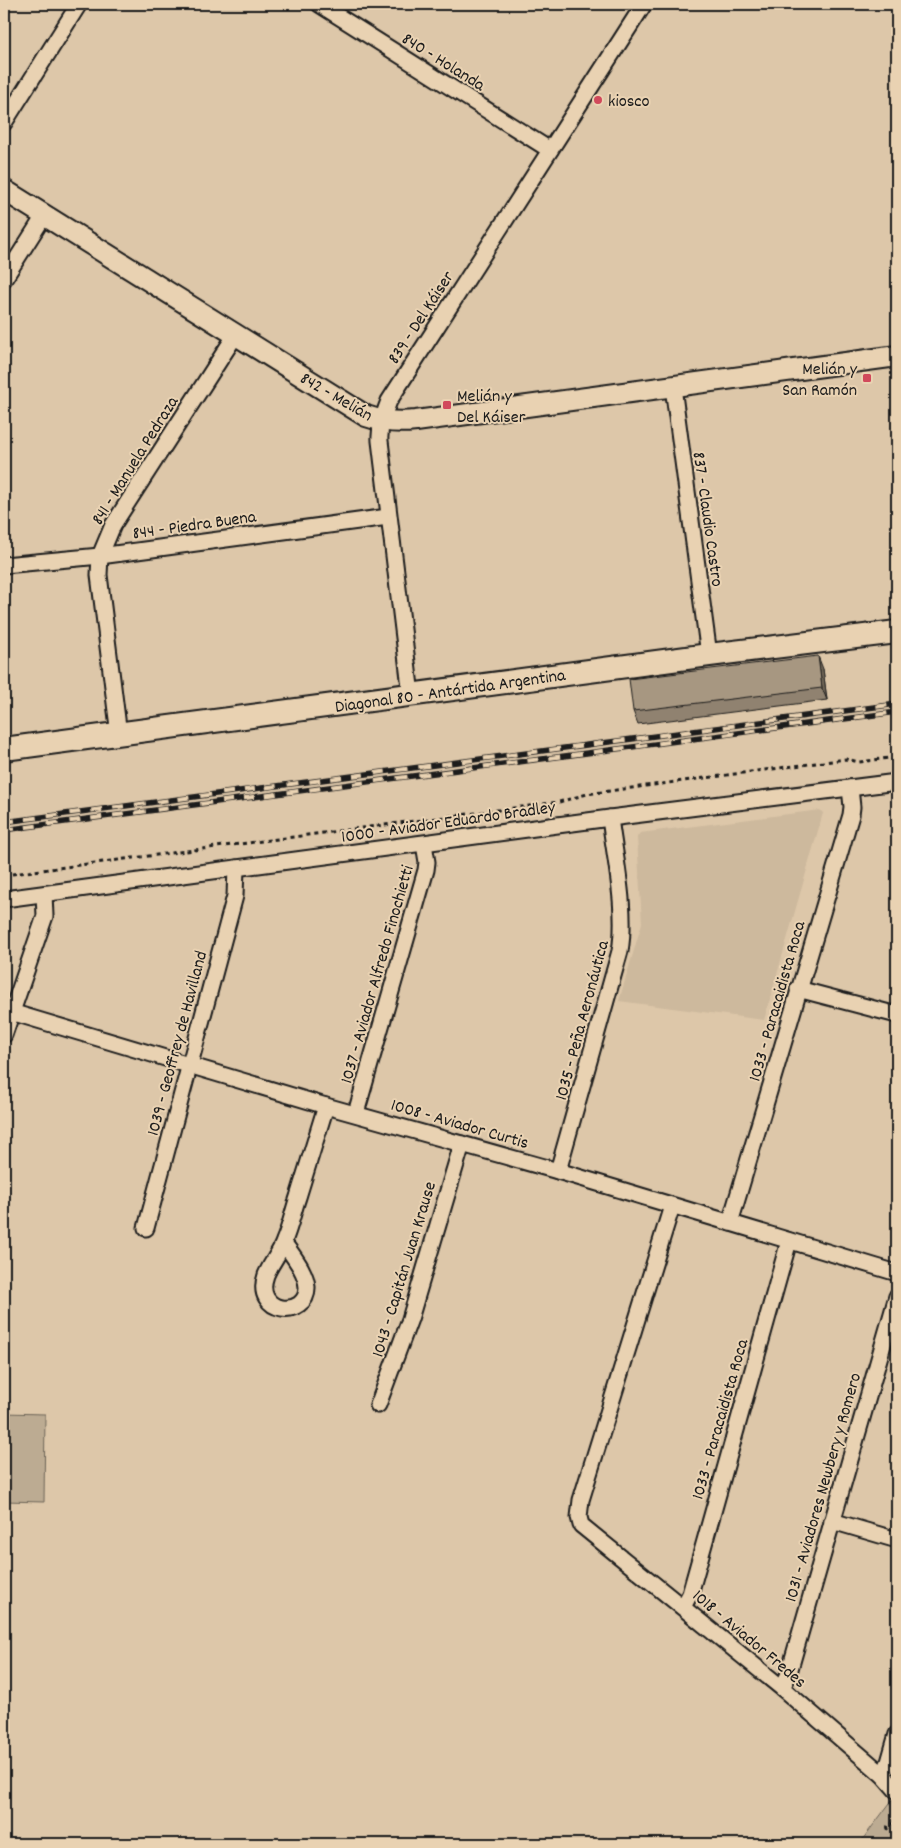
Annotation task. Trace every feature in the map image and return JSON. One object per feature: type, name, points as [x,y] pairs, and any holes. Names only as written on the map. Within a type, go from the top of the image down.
[{"type":"main road","name":"Diagonal 80 - Antártida Argentina","points":[[4,749],[709,655],[897,632]]},
{"type":"street","points":[[4,123],[79,4]]},
{"type":"street","name":"840 - Holanda","points":[[318,4],[550,150]]},
{"type":"street","name":"839 - Del Káiser","points":[[411,695],[388,517],[380,441],[382,422],[389,401],[550,150],[639,5]]},
{"type":"street","name":"842 - Melián","points":[[4,190],[235,336],[366,416],[382,422],[416,421],[897,356]]},
{"type":"street","points":[[4,279],[44,216]]},
{"type":"street","name":"841 - Manuela Pedraza","points":[[118,735],[99,575],[100,556],[113,525],[235,336]]},
{"type":"street","name":"837 - Claudio Castro","points":[[672,387],[709,655]]},
{"type":"street","name":"844 - Piedra Buena","points":[[4,565],[100,556],[388,517]]},
{"type":"street","name":"1000 - Aviador Eduardo Bradley","points":[[4,899],[610,818],[897,782]]},
{"type":"street","name":"1033 - Paracaidista Roca","points":[[730,1223],[851,815],[850,788]]},
{"type":"street","name":"1035 - Peña Aeronáutica","points":[[558,1171],[623,937],[610,818]]},
{"type":"street","name":"1037 - Aviador Alfredo Finochietti","points":[[356,1113],[426,870],[427,862],[424,844]]},
{"type":"street","name":"1039 - Geoffrey de Havilland","points":[[146,1228],[235,896],[236,868]]},
{"type":"street","points":[[4,1035],[45,916],[44,894]]},
{"type":"street","points":[[798,990],[897,1016]]},
{"type":"street","name":"1008 - Aviador Curtis","points":[[12,1012],[326,1106],[558,1171],[897,1273]]},
{"type":"street","points":[[284,1243],[326,1106]]},
{"type":"street","name":"1043 - Capitán Juan Krause","points":[[378,1405],[410,1319],[462,1144]]},
{"type":"street","name":"1018 - Aviador Fredes","points":[[672,1206],[581,1500],[579,1517],[583,1528],[782,1688],[883,1775],[897,1791]]},
{"type":"street","name":"1033 - Paracaidista Roca","points":[[683,1607],[690,1594],[788,1241]]},
{"type":"street","name":"1031 - Aviadores Newbery y Romero","points":[[782,1688],[788,1676],[897,1296]]},
{"type":"street","points":[[832,1521],[897,1540]]},
{"type":"street","points":[[883,1775],[897,1734]]},
{"type":"path","points":[[4,875],[559,802],[587,794],[846,758],[859,762],[897,757]]},
{"type":"shaded area","points":[[820,810],[823,813],[764,1020],[619,1001],[642,923],[637,837],[640,833]]},
{"type":"shaded area","points":[[4,1413],[45,1414],[44,1502],[4,1501]]},
{"type":"shaded area","points":[[893,1799],[897,1803],[897,1844],[859,1844]]},
{"type":"building","points":[[818,656],[822,688],[633,711],[629,679]]},
{"type":"railway","points":[[4,822],[897,704]]},
{"type":"railway","points":[[4,830],[897,712]]},
{"type":"place","name":"kiosco","points":[[598,100]]},
{"type":"place","name":"Melián y San Ramón","points":[[867,378]]},
{"type":"place","name":"Melián y Del Káiser","points":[[447,405]]}]
